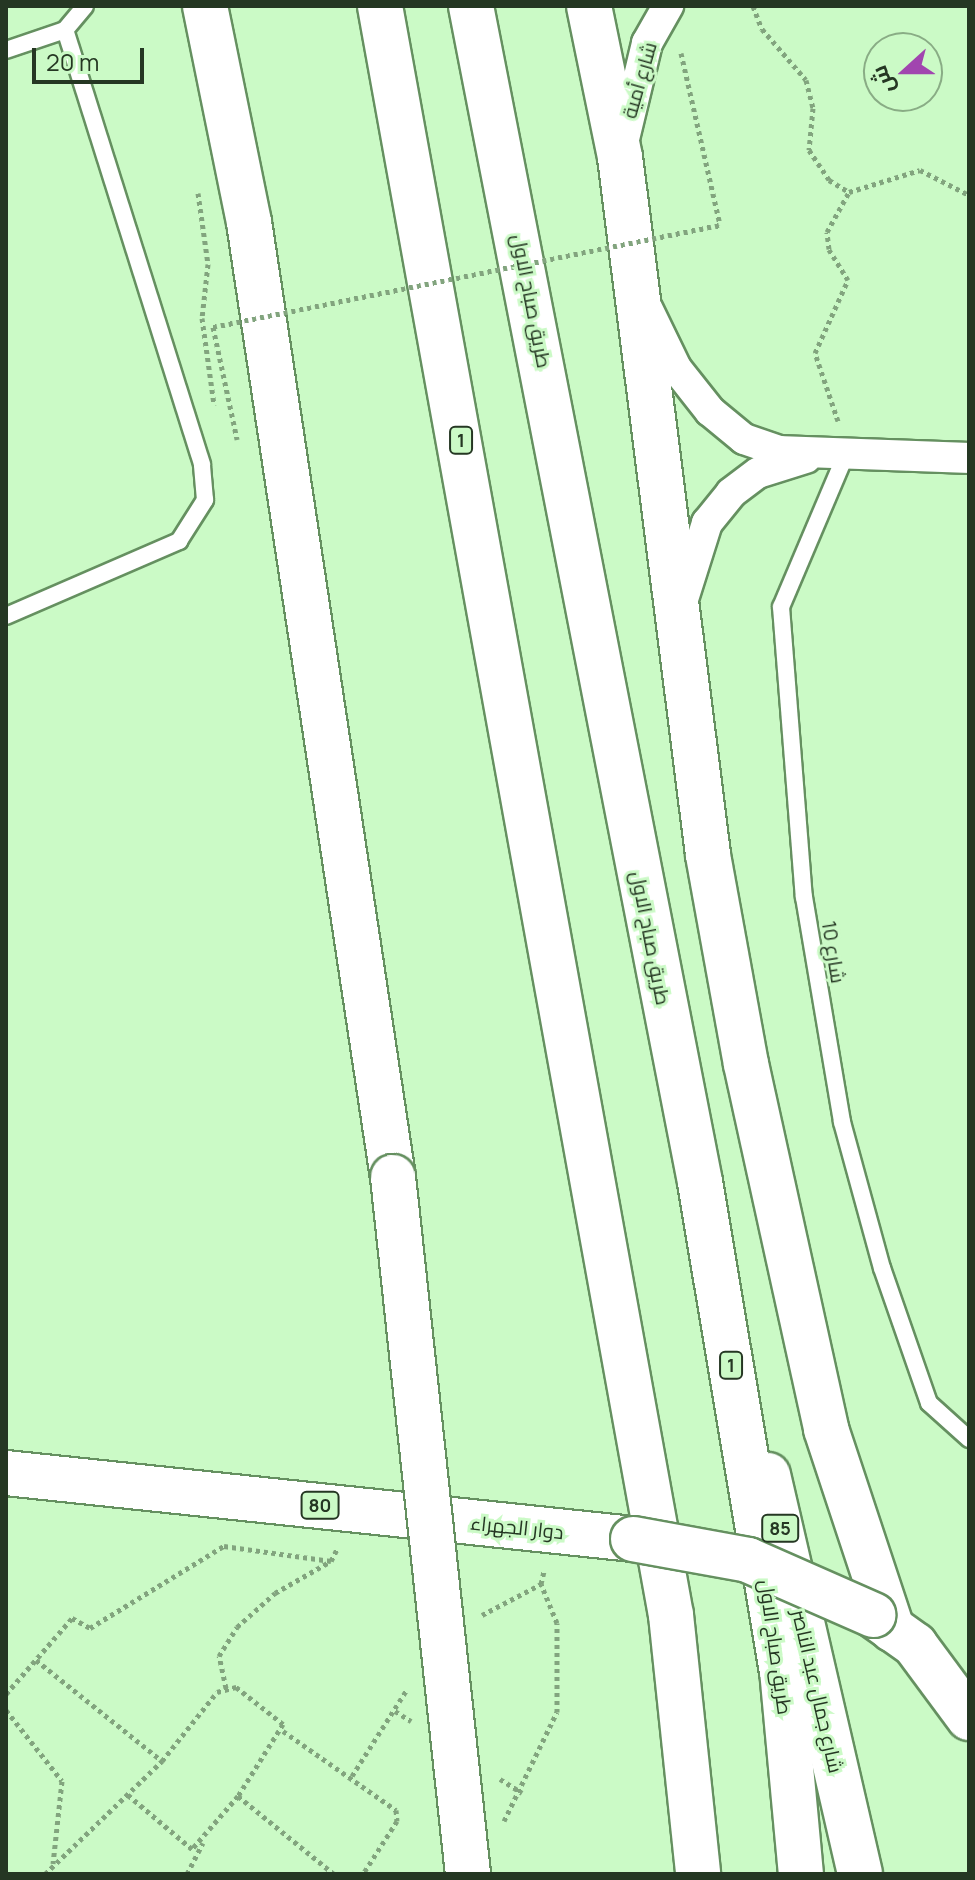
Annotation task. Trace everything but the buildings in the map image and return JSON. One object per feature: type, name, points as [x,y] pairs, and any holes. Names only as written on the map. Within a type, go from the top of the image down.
[{"type":"main road","points":[[205,6],[249,222],[393,1177],[468,1874]]},
{"type":"main road","name":"1","points":[[380,6],[671,1615],[698,1874]]},
{"type":"main road","name":"طريق صباح الاول","points":[[471,6],[700,1182],[782,1670],[801,1874]]},
{"type":"main road","points":[[589,6],[620,157],[708,855],[790,1275],[826,1429],[893,1629]]},
{"type":"main road","name":"شارع جمال عبد الناصر","points":[[700,1182],[860,1874]]},
{"type":"main road","name":"دوار الجهراء","points":[[6,1473],[633,1539],[748,1560],[893,1629],[969,1718]]},
{"type":"main road","name":"80","points":[[893,1629],[969,1658]]},
{"type":"street","name":"شارع أمية","points":[[620,157],[643,56],[668,6]]},
{"type":"street","points":[[637,288],[676,368],[710,411],[755,443],[837,454],[969,458]]},
{"type":"street","points":[[679,626],[690,564],[707,523],[731,493],[780,463],[837,454]]},
{"type":"lane","points":[[6,50],[65,30],[85,6]]},
{"type":"lane","points":[[6,616],[179,541],[205,500],[202,464],[65,30]]},
{"type":"lane","name":"شارع 10","points":[[837,454],[781,607],[804,897],[842,1122],[882,1268],[929,1403],[969,1439]]},
{"type":"path","points":[[753,6],[762,29],[806,80],[813,108],[809,150],[817,167],[849,192]]},
{"type":"path","points":[[240,454],[213,327],[720,225],[698,115],[679,47]]},
{"type":"path","points":[[837,454],[815,353],[848,280],[829,249],[827,232],[849,192],[920,170],[969,195]]},
{"type":"path","points":[[197,188],[208,264],[202,318],[215,409]]},
{"type":"path","points":[[226,1688],[219,1656],[237,1627],[275,1593],[331,1561],[357,1509]]},
{"type":"path","points":[[6,1694],[72,1618],[90,1628],[224,1546],[331,1561]]},
{"type":"path","points":[[522,1793],[557,1712],[557,1623],[541,1584]]},
{"type":"path","points":[[36,1660],[162,1761]]},
{"type":"path","points":[[45,1874],[162,1761],[226,1688],[236,1687],[283,1731],[396,1810],[397,1821],[363,1874]]},
{"type":"path","points":[[6,1710],[62,1781],[52,1865]]},
{"type":"path","points":[[187,1874],[204,1842],[283,1731]]},
{"type":"path","points":[[128,1795],[179,1843],[192,1849],[204,1842]]},
{"type":"path","points":[[238,1796],[334,1874]]}]
